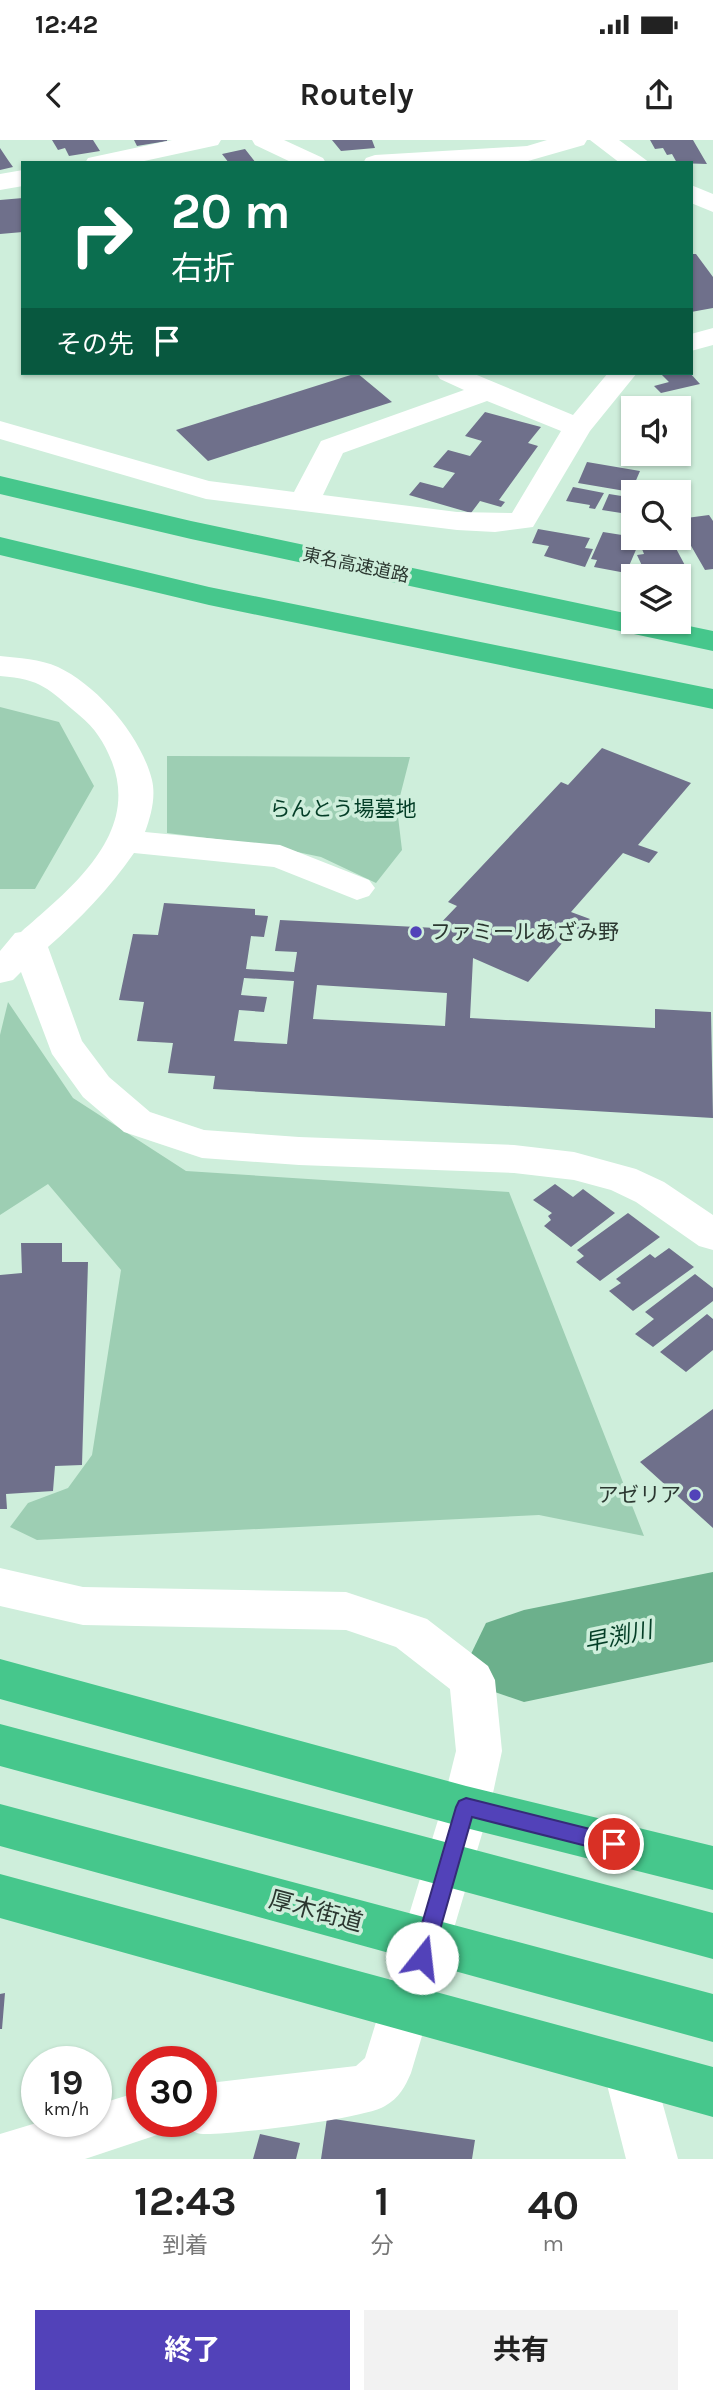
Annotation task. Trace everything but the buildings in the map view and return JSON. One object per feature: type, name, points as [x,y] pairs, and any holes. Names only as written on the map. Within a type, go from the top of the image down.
[{"type":"highway","name":"東名高速道路","points":[[0,485],[191,530],[713,641]]},
{"type":"highway","points":[[0,546],[209,596],[713,699]]},
{"type":"highway","points":[[0,1679],[466,1807],[713,1868]]},
{"type":"highway","points":[[0,1745],[713,1936]]},
{"type":"highway","name":"厚木街道","points":[[0,1825],[713,2018]]},
{"type":"highway","points":[[0,1896],[713,2092]]},
{"type":"street","points":[[107,161],[209,140]]},
{"type":"street","points":[[264,140],[310,161]]},
{"type":"street","points":[[406,161],[528,153],[575,140]]},
{"type":"street","points":[[602,140],[635,161]]},
{"type":"street","points":[[0,182],[21,178]]},
{"type":"street","points":[[693,194],[713,204]]},
{"type":"street","points":[[693,342],[713,336]]},
{"type":"street","points":[[454,375],[578,427]]},
{"type":"street","points":[[0,430],[206,490],[457,521],[522,521],[578,427],[621,375]]},
{"type":"street","points":[[304,503],[331,447],[489,391]]},
{"type":"street","points":[[0,666],[48,674],[106,720],[128,756],[135,774],[135,815],[115,859],[96,882],[28,942],[0,971]]},
{"type":"street","points":[[123,841],[280,856],[357,888]]},
{"type":"street","points":[[28,942],[65,1045],[96,1087],[137,1122],[202,1144],[299,1151],[514,1159],[574,1167],[622,1179],[650,1192],[713,1235]]},
{"type":"street","points":[[0,1587],[83,1606],[346,1611],[411,1633],[472,1681],[479,1751],[466,1807],[386,2073],[367,2089],[217,2108]]},
{"type":"street","points":[[628,2069],[652,2159]]},
{"type":"street","points":[[2,2159],[126,2121]]},
{"type":"green space","points":[[0,707],[59,722],[94,786],[35,889],[0,889]]},
{"type":"green space","name":"らんとう場墓地","points":[[167,756],[410,757],[397,808],[402,850],[376,883],[321,857],[264,845],[167,833]]},
{"type":"green space","points":[[8,1002],[73,1098],[186,1171],[509,1192],[644,1536],[539,1515],[37,1540],[10,1527],[28,1503],[68,1488],[92,1455],[121,1270],[48,1184],[0,1215],[0,1035]]},
{"type":"waterway","name":"早渕川","points":[[524,1656],[713,1617]]},
{"type":"place","name":"ファミールあざみ野","points":[[416,932]]},
{"type":"place","name":"アゼリア","points":[[695,1495]]},
{"type":"route","points":[[422,1958],[466,1807],[614,1844]]}]
